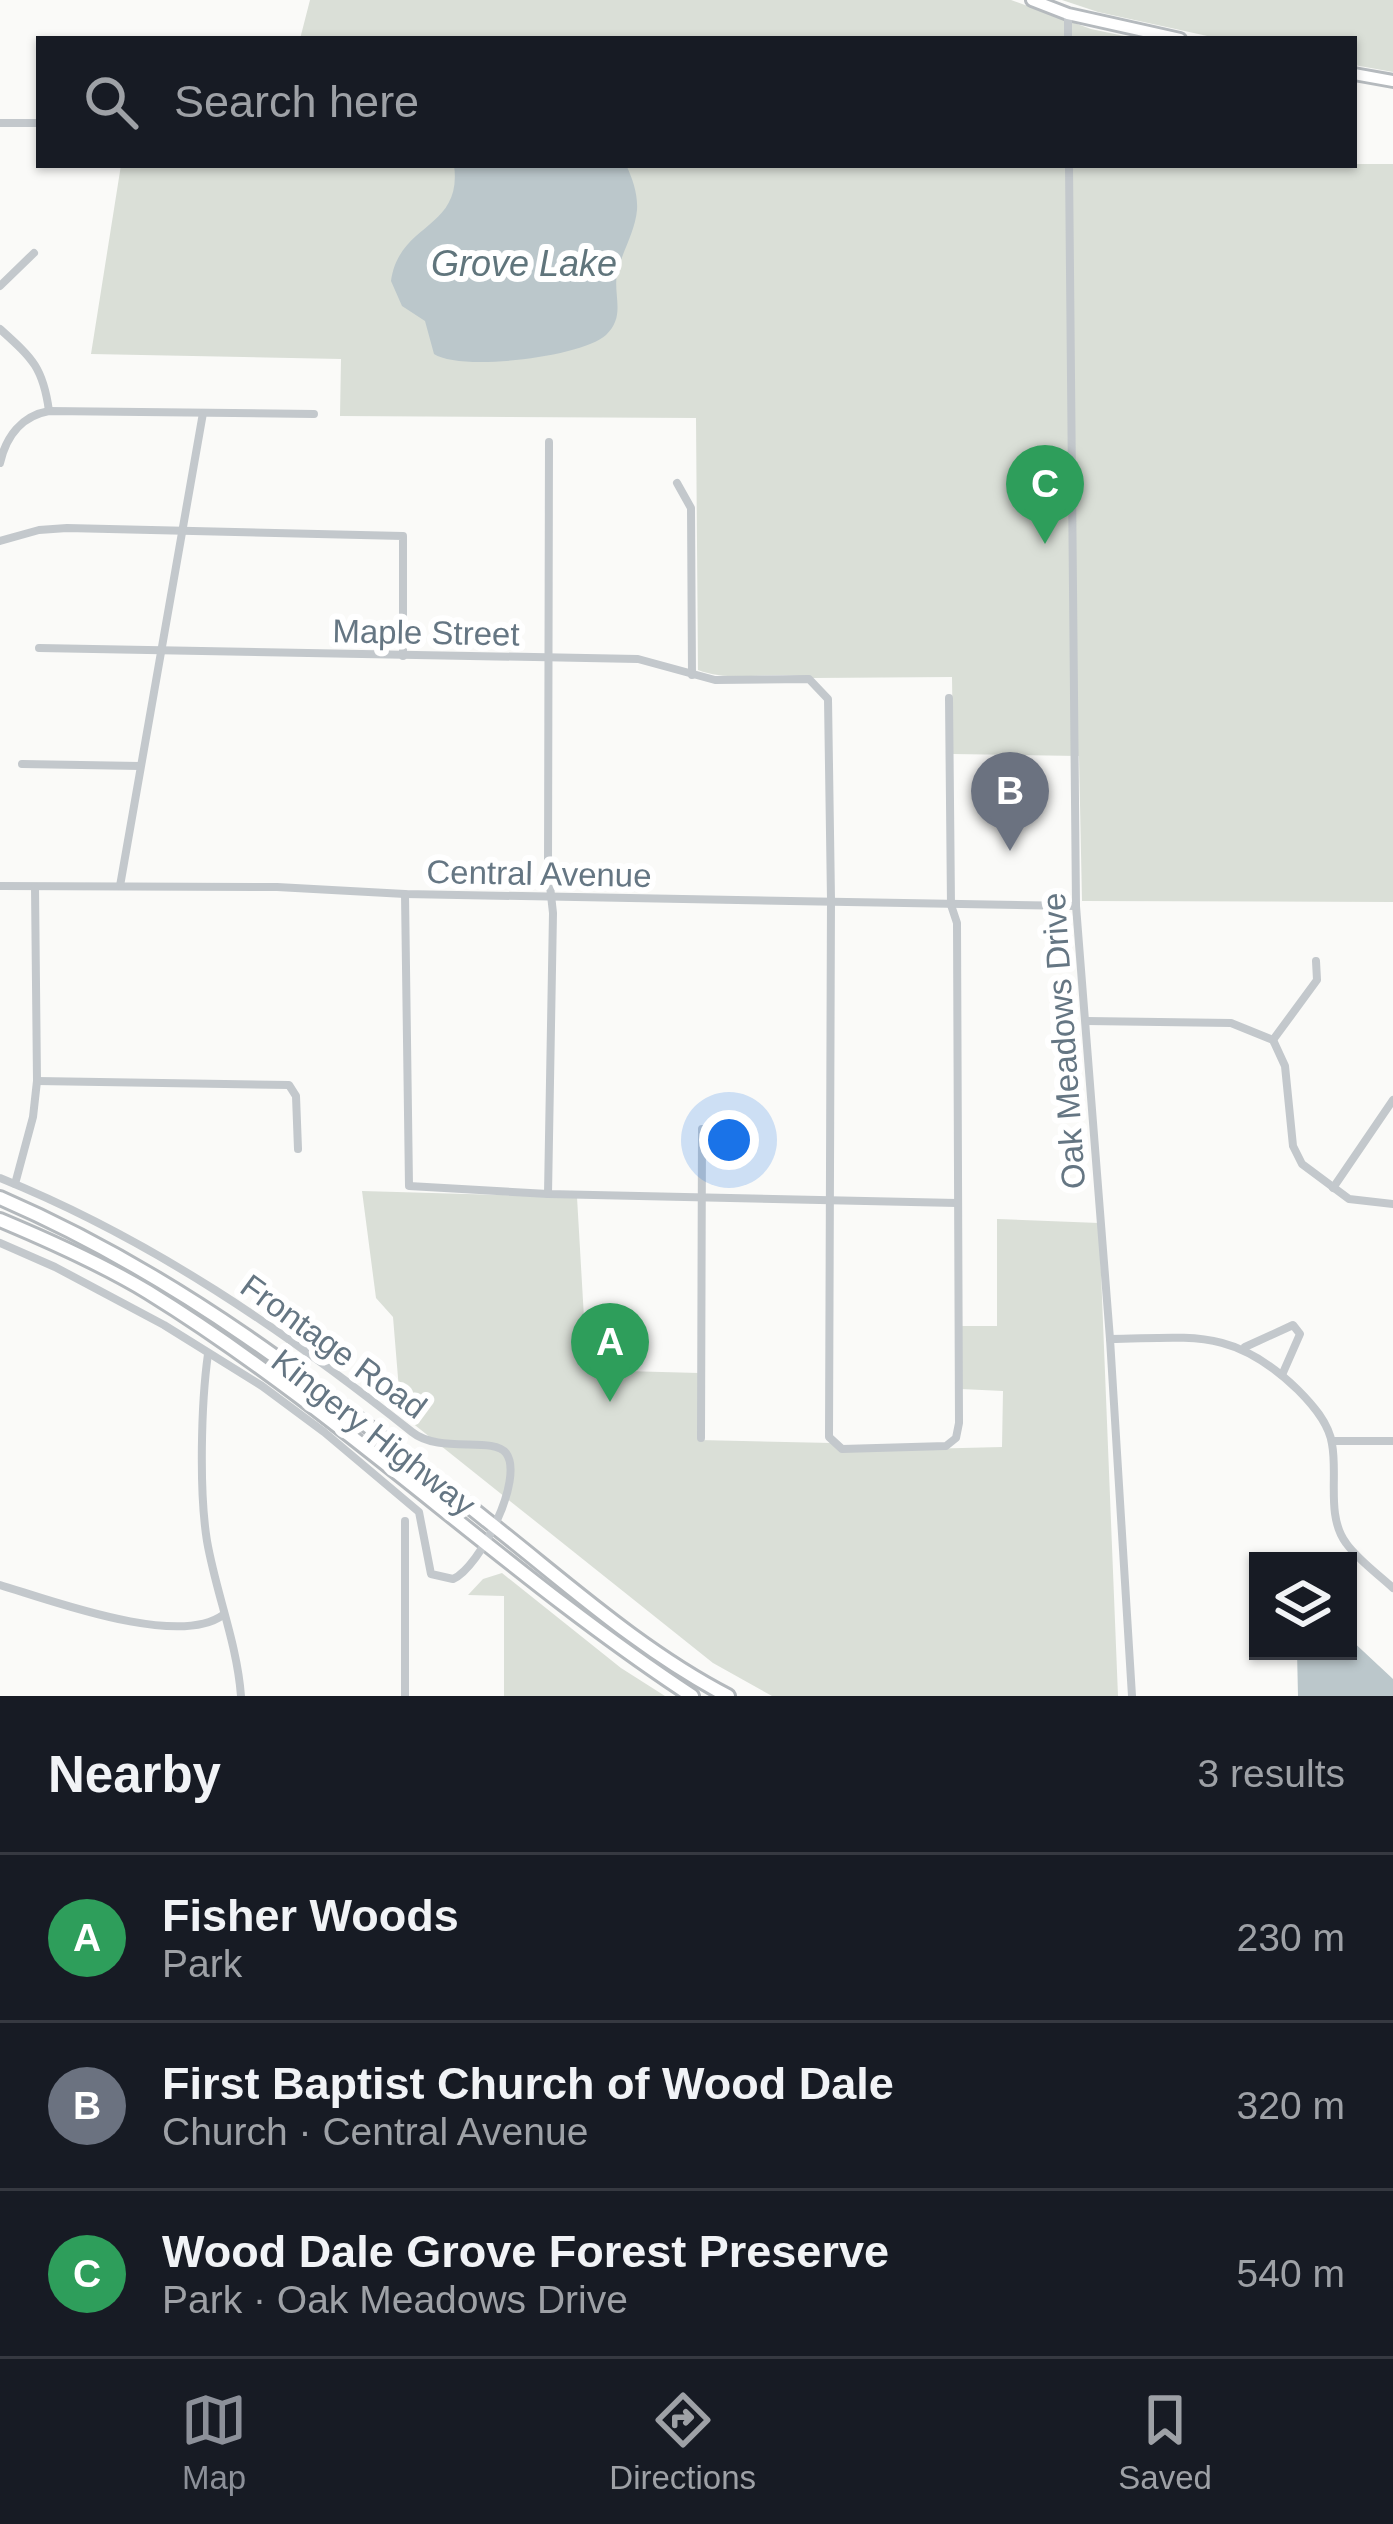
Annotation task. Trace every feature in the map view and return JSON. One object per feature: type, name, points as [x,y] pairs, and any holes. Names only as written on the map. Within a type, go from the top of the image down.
[{"type":"highway","name":"Kingery Highway","points":[[0,1198],[97,1244],[219,1315],[303,1373],[636,1639],[728,1696]]},
{"type":"highway","name":"Kingery Highway","points":[[0,1220],[144,1289],[235,1348],[485,1546],[692,1696]]},
{"type":"main road","points":[[1032,0],[1068,14],[1167,36]]},
{"type":"main road","points":[[1357,75],[1393,82]]},
{"type":"street","points":[[1068,14],[1068,36]]},
{"type":"street","points":[[0,123],[36,123]]},
{"type":"street","name":"Oak Meadows Drive","points":[[1069,168],[1076,906],[1132,1696]]},
{"type":"street","points":[[0,286],[34,253]]},
{"type":"street","points":[[0,329],[34,359],[45,382],[49,411]]},
{"type":"street","points":[[0,463],[15,429],[49,411],[314,414]]},
{"type":"street","points":[[121,886],[203,413]]},
{"type":"street","points":[[548,1194],[549,442]]},
{"type":"street","points":[[677,483],[691,508],[692,675]]},
{"type":"street","points":[[0,542],[39,530],[67,528],[403,536],[403,656]]},
{"type":"street","name":"Maple Street","points":[[39,648],[638,659],[715,680],[809,680],[828,699],[831,899]]},
{"type":"street","points":[[831,899],[829,1437],[842,1449],[946,1446],[956,1438],[959,1318],[957,922],[951,905],[949,698]]},
{"type":"street","points":[[22,764],[141,766]]},
{"type":"street","name":"Central Avenue","points":[[0,886],[277,887],[405,894],[1076,906]]},
{"type":"street","points":[[15,1184],[38,1081],[35,887]]},
{"type":"street","points":[[405,894],[409,1186],[548,1194],[956,1203]]},
{"type":"street","points":[[1273,1040],[1316,980],[1316,962]]},
{"type":"street","points":[[1087,1021],[1231,1023],[1273,1040],[1285,1066],[1293,1146],[1302,1164],[1349,1199],[1393,1204]]},
{"type":"street","points":[[38,1081],[289,1085],[296,1096],[298,1149]]},
{"type":"street","points":[[1333,1188],[1393,1100]]},
{"type":"street","points":[[701,1438],[702,1129]]},
{"type":"street","name":"Frontage Road","points":[[0,1178],[169,1260],[290,1339],[420,1438],[449,1447],[487,1444],[502,1448],[512,1472],[485,1546],[461,1576],[445,1580],[431,1574],[419,1512],[308,1420],[208,1353],[55,1267],[0,1243]]},
{"type":"street","points":[[1243,1348],[1294,1325],[1300,1334],[1282,1375]]},
{"type":"street","points":[[1110,1339],[1210,1337],[1243,1348],[1282,1375],[1323,1420],[1332,1441],[1338,1528],[1346,1543],[1393,1588]]},
{"type":"street","points":[[208,1353],[203,1390],[206,1527],[241,1696]]},
{"type":"street","points":[[1332,1441],[1393,1442]]},
{"type":"street","points":[[405,1521],[405,1696]]},
{"type":"street","points":[[0,1585],[126,1623],[197,1625],[224,1616]]},
{"type":"shaded area","points":[[310,0],[1011,0],[1124,36],[301,36]]},
{"type":"shaded area","points":[[1062,0],[1393,0],[1393,72],[1357,66],[1357,36],[1207,36]]},
{"type":"shaded area","points":[[1357,164],[1393,164],[1393,902],[1082,901],[1079,756],[953,754],[952,677],[740,676],[698,670],[696,418],[340,416],[341,359],[91,354],[121,168],[1357,168]]},
{"type":"shaded area","points":[[362,1191],[577,1197],[587,1370],[699,1373],[699,1440],[832,1443],[842,1451],[1002,1447],[1003,1391],[961,1389],[961,1326],[997,1326],[997,1219],[1099,1223],[1118,1696],[772,1696],[713,1663],[401,1414],[393,1317],[376,1298]]},
{"type":"shaded area","points":[[502,1573],[621,1668],[665,1696],[504,1696],[504,1596],[468,1595],[483,1579]]},
{"type":"water","name":"Grove Lake","points":[[454,168],[627,168],[637,210],[617,273],[616,321],[606,335],[573,350],[521,360],[469,362],[434,354],[425,321],[402,306],[391,281],[405,247],[440,215],[454,186]]},
{"type":"water","points":[[1357,1645],[1393,1679],[1393,1696],[1298,1696],[1297,1660],[1357,1660]]},
{"type":"place","name":"Wood Dale Grove Forest Preserve","points":[[1045,544]]},
{"type":"place","name":"First Baptist Church of Wood Dale","points":[[1010,851]]},
{"type":"place","name":"Fisher Woods","points":[[610,1402]]}]
